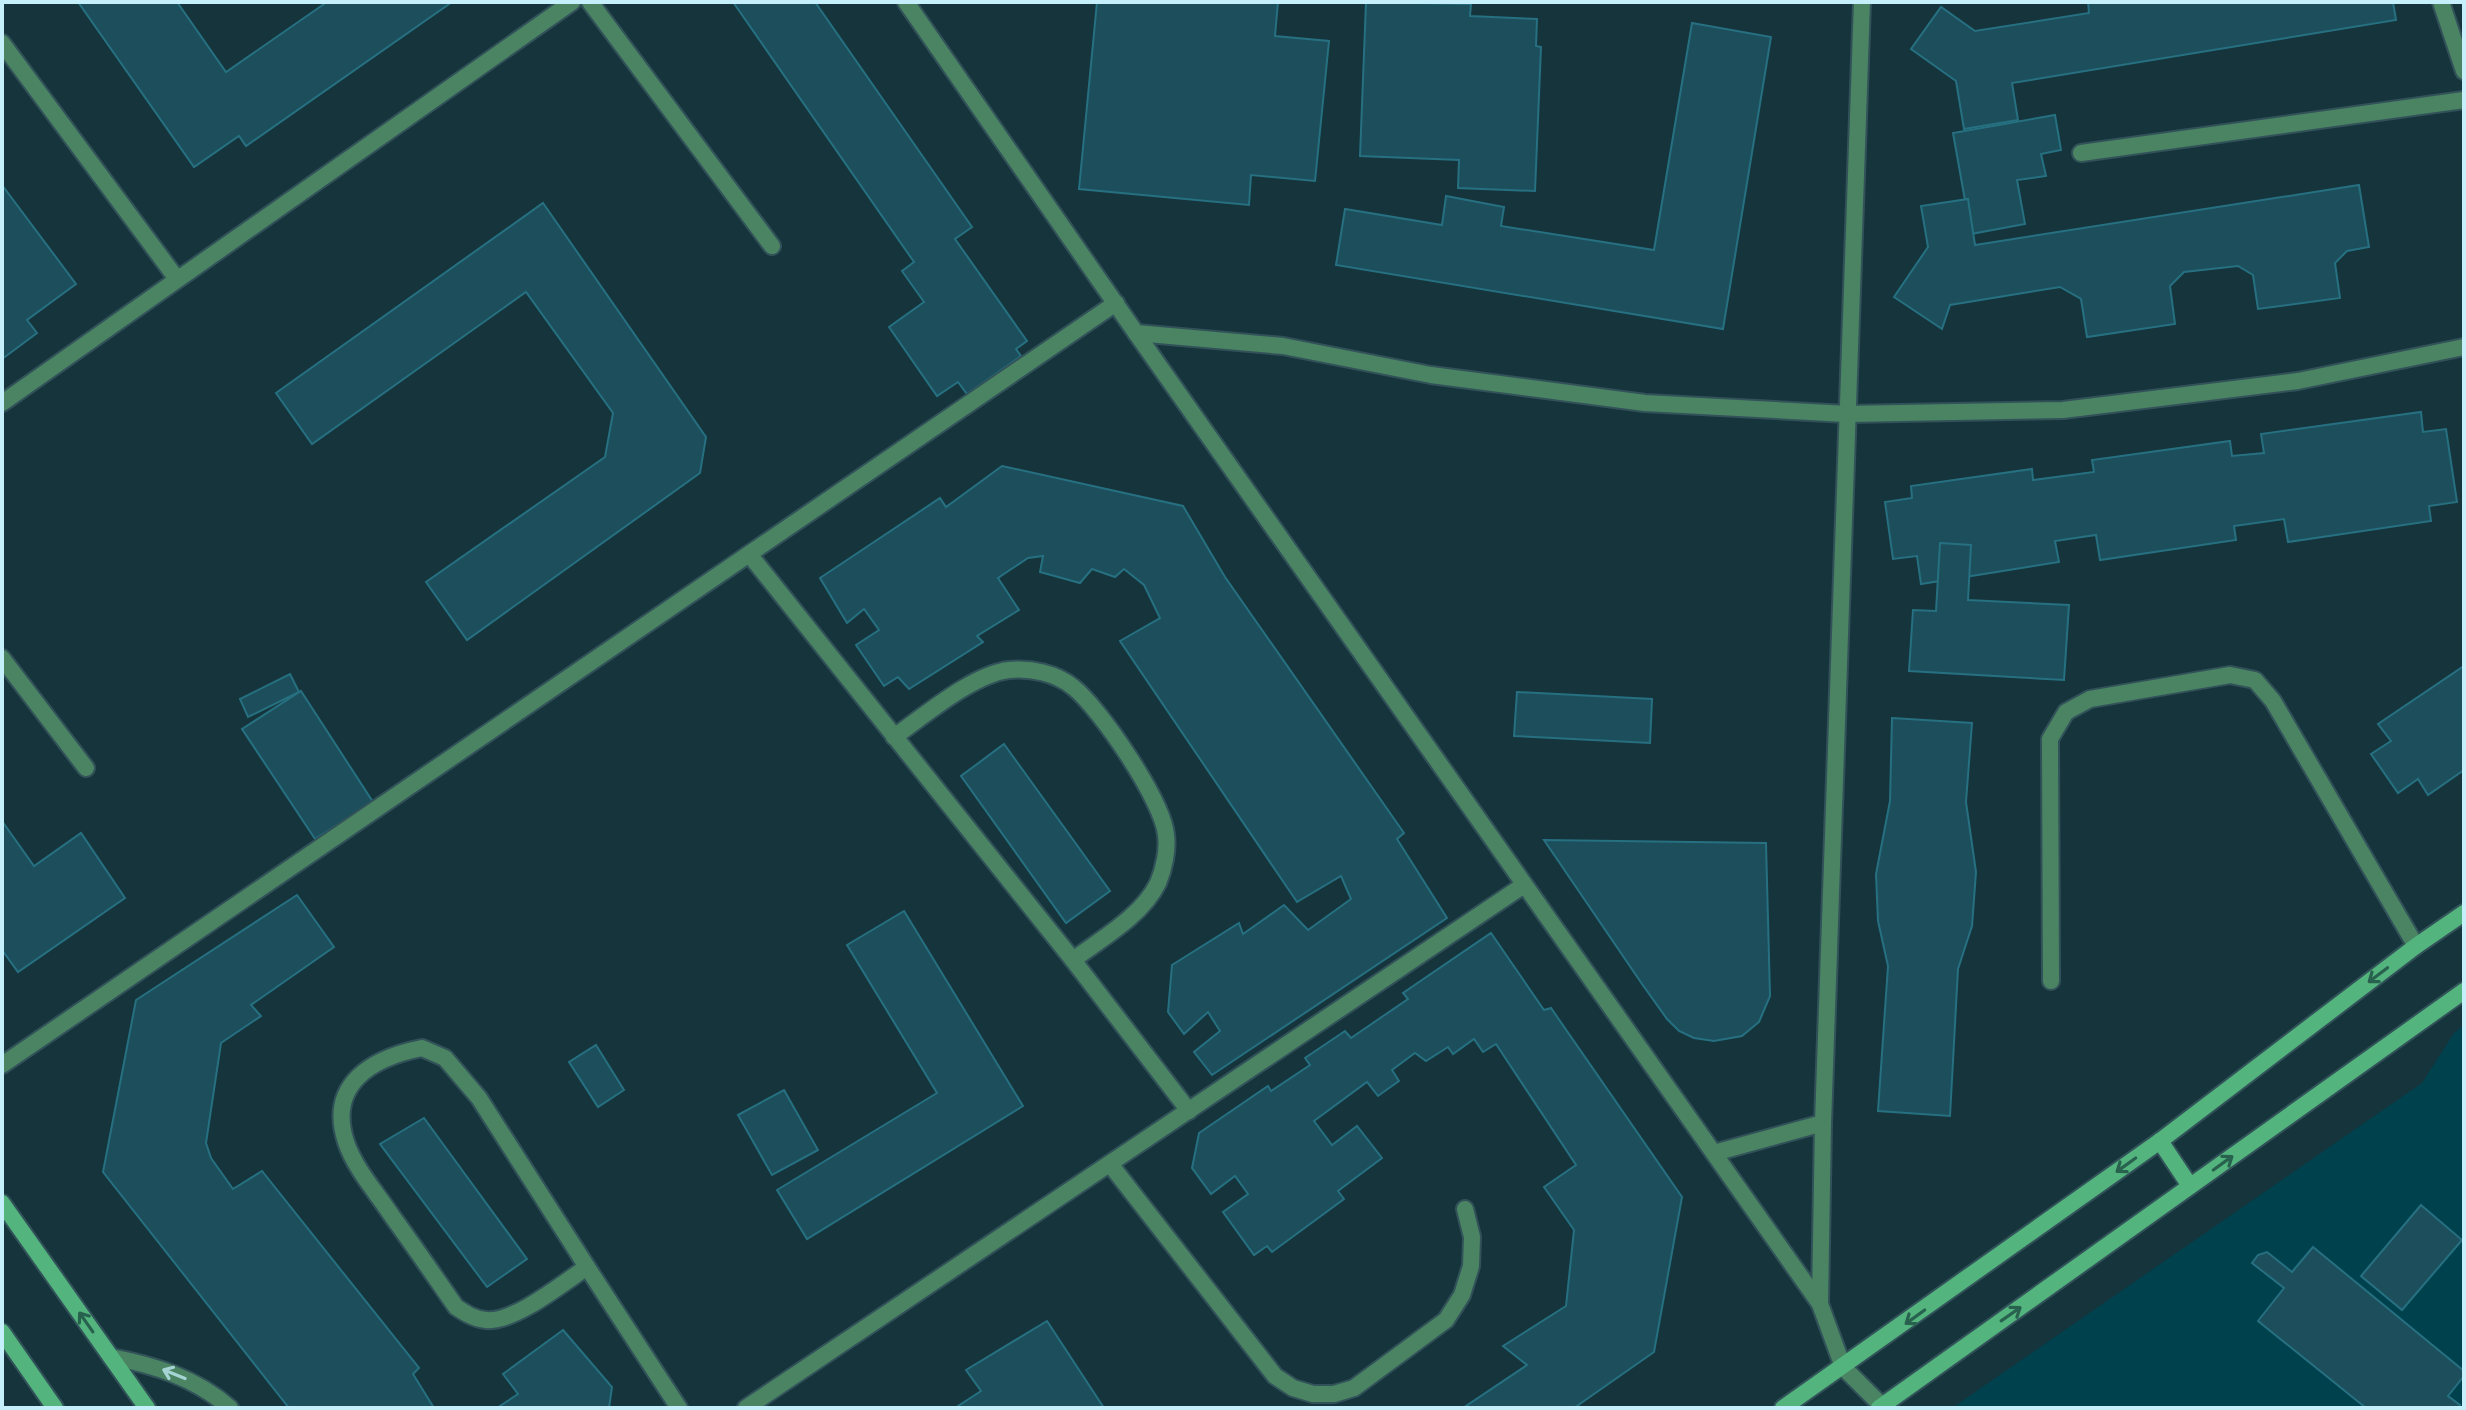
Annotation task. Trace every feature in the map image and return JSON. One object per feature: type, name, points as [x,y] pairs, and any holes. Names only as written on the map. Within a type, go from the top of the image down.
[{"type":"main road","points":[[1783,1408],[2160,1141],[2464,913]]},
{"type":"main road","points":[[1881,1407],[2464,991]]},
{"type":"main road","points":[[2160,1141],[2190,1186]]},
{"type":"main road","points":[[2,1203],[147,1408]]},
{"type":"main road","points":[[2,1332],[55,1408]]},
{"type":"street","points":[[2,403],[572,2]]},
{"type":"street","points":[[590,2],[772,246]]},
{"type":"street","points":[[906,2],[1820,1304],[1843,1367],[1881,1407]]},
{"type":"street","points":[[1820,1304],[1823,1123],[1862,2]]},
{"type":"street","points":[[2441,2],[2464,71]]},
{"type":"street","points":[[2,43],[177,279]]},
{"type":"street","points":[[2081,153],[2464,100]]},
{"type":"street","points":[[2,1065],[1116,303]]},
{"type":"street","points":[[1136,333],[1283,346],[1431,375],[1645,403],[1847,414],[2063,410],[2298,381],[2464,347]]},
{"type":"street","points":[[749,554],[1073,960],[1189,1111]]},
{"type":"street","points":[[2,658],[86,768]]},
{"type":"street","points":[[894,737],[986,676],[1008,670],[1030,670],[1071,685],[1103,718],[1161,811],[1167,835],[1165,860],[1157,884],[1143,905],[1073,960]]},
{"type":"street","points":[[2051,981],[2050,739],[2066,712],[2090,699],[2230,675],[2255,680],[2273,701],[2416,946]]},
{"type":"street","points":[[746,1408],[1524,885]]},
{"type":"street","points":[[587,1267],[504,1318],[487,1321],[456,1307],[346,1144],[341,1114],[348,1090],[367,1067],[395,1053],[422,1048],[445,1058],[479,1098],[679,1408]]},
{"type":"street","points":[[1714,1153],[1823,1123]]},
{"type":"street","points":[[1110,1164],[1275,1376],[1293,1388],[1313,1394],[1334,1394],[1354,1388],[1446,1320],[1462,1295],[1471,1266],[1472,1237],[1465,1209]]},
{"type":"street","points":[[111,1357],[150,1365],[187,1380],[230,1408]]},
{"type":"shaded area","points":[[2464,1025],[2464,1408],[1952,1408],[2422,1083],[2454,1033]]},
{"type":"building","points":[[78,2],[177,2],[226,72],[327,2],[452,2],[246,146],[239,136],[194,167]]},
{"type":"building","points":[[733,2],[815,2],[972,227],[955,239],[1027,341],[1016,349],[1021,356],[967,394],[958,382],[937,396],[889,327],[924,302],[902,271],[914,262]]},
{"type":"building","points":[[1097,2],[1278,2],[1275,36],[1329,41],[1315,181],[1251,175],[1249,205],[1079,189]]},
{"type":"building","points":[[1366,2],[1471,4],[1470,16],[1537,19],[1536,46],[1541,47],[1535,191],[1458,188],[1459,160],[1360,156]]},
{"type":"building","points":[[2088,2],[2393,2],[2396,20],[2012,83],[2018,120],[1964,129],[1956,81],[1911,49],[1941,7],[1975,31],[2089,13]]},
{"type":"building","points":[[1692,23],[1771,37],[1723,329],[1336,265],[1345,209],[1442,225],[1446,196],[1504,207],[1501,226],[1654,250]]},
{"type":"building","points":[[2055,115],[2061,150],[2041,154],[2046,176],[2017,180],[2025,224],[1971,234],[1953,133]]},
{"type":"building","points":[[2,185],[76,284],[27,320],[37,333],[2,359]]},
{"type":"building","points":[[2359,185],[2369,247],[2347,251],[2335,263],[2340,298],[2258,309],[2253,275],[2238,266],[2184,272],[2170,286],[2175,324],[2087,337],[2081,299],[2060,287],[1950,305],[1942,329],[1894,297],[1928,247],[1921,206],[1968,199],[1975,245]]},
{"type":"building","points":[[543,203],[706,437],[700,473],[467,640],[426,582],[605,457],[613,413],[526,292],[312,444],[276,393]]},
{"type":"building","points":[[2421,412],[2423,432],[2446,429],[2457,502],[2429,506],[2431,521],[2288,542],[2284,519],[2234,526],[2236,540],[2100,560],[2096,535],[2055,541],[2059,562],[1921,584],[1917,556],[1893,559],[1885,502],[1912,498],[1911,486],[2032,469],[2033,480],[2094,472],[2092,460],[2230,441],[2232,456],[2264,453],[2261,434]]},
{"type":"building","points":[[1002,466],[1183,506],[1225,577],[1404,833],[1397,839],[1447,918],[1212,1075],[1194,1052],[1220,1031],[1208,1012],[1184,1034],[1168,1012],[1172,965],[1239,923],[1243,934],[1284,905],[1308,930],[1351,899],[1341,876],[1297,902],[1120,641],[1160,618],[1144,585],[1124,569],[1115,577],[1092,569],[1080,583],[1040,572],[1043,556],[1028,558],[998,578],[1019,610],[977,636],[983,642],[909,689],[898,677],[884,686],[856,645],[879,630],[864,609],[847,623],[820,578],[940,498],[946,507]]},
{"type":"building","points":[[1940,543],[1971,545],[1968,600],[2069,605],[2064,680],[1909,671],[1913,610],[1936,611]]},
{"type":"building","points":[[2464,666],[2464,770],[2428,795],[2418,779],[2398,793],[2371,754],[2391,741],[2378,724]]},
{"type":"building","points":[[290,674],[299,692],[248,717],[240,699]]},
{"type":"building","points":[[301,691],[373,802],[315,839],[242,729]]},
{"type":"building","points":[[1517,692],[1652,699],[1650,743],[1514,736]]},
{"type":"building","points":[[1892,718],[1972,723],[1966,802],[1976,872],[1972,926],[1958,969],[1950,1116],[1878,1111],[1888,966],[1878,921],[1876,874],[1890,801]]},
{"type":"building","points":[[1004,744],[1110,891],[1066,923],[961,776]]},
{"type":"building","points":[[2,821],[34,866],[81,833],[125,898],[18,972],[2,950]]},
{"type":"building","points":[[1544,840],[1766,843],[1770,996],[1759,1022],[1742,1036],[1714,1041],[1694,1038],[1679,1031],[1642,984]]},
{"type":"building","points":[[297,895],[334,947],[251,1005],[261,1016],[221,1043],[206,1143],[211,1158],[233,1189],[262,1171],[419,1368],[413,1374],[434,1408],[289,1408],[103,1172],[136,1000]]},
{"type":"building","points":[[904,911],[1023,1106],[807,1239],[777,1190],[937,1093],[847,945]]},
{"type":"building","points":[[1491,933],[1544,1010],[1551,1008],[1682,1197],[1654,1352],[1574,1408],[1463,1408],[1527,1365],[1503,1346],[1566,1306],[1574,1230],[1544,1187],[1576,1165],[1496,1044],[1483,1052],[1474,1039],[1453,1054],[1448,1047],[1426,1061],[1415,1053],[1392,1070],[1399,1081],[1378,1096],[1367,1082],[1314,1121],[1332,1145],[1357,1126],[1382,1158],[1338,1191],[1344,1199],[1272,1252],[1267,1246],[1254,1255],[1223,1212],[1248,1194],[1235,1176],[1211,1194],[1192,1168],[1199,1133],[1268,1086],[1271,1091],[1310,1065],[1305,1058],[1345,1031],[1351,1038],[1408,999],[1403,993]]},
{"type":"building","points":[[596,1045],[624,1090],[598,1107],[569,1062]]},
{"type":"building","points":[[784,1090],[818,1150],[772,1175],[738,1115]]},
{"type":"building","points":[[424,1118],[527,1259],[487,1287],[380,1144]]},
{"type":"building","points":[[2421,1205],[2462,1240],[2402,1310],[2361,1276]]},
{"type":"building","points":[[2313,1247],[2464,1371],[2464,1376],[2448,1396],[2460,1405],[2458,1408],[2366,1408],[2258,1321],[2284,1288],[2252,1263],[2258,1255],[2267,1252],[2292,1272]]},
{"type":"building","points":[[1047,1321],[1104,1408],[955,1408],[981,1391],[966,1370]]},
{"type":"building","points":[[563,1330],[612,1387],[609,1408],[497,1408],[518,1394],[503,1374]]}]
